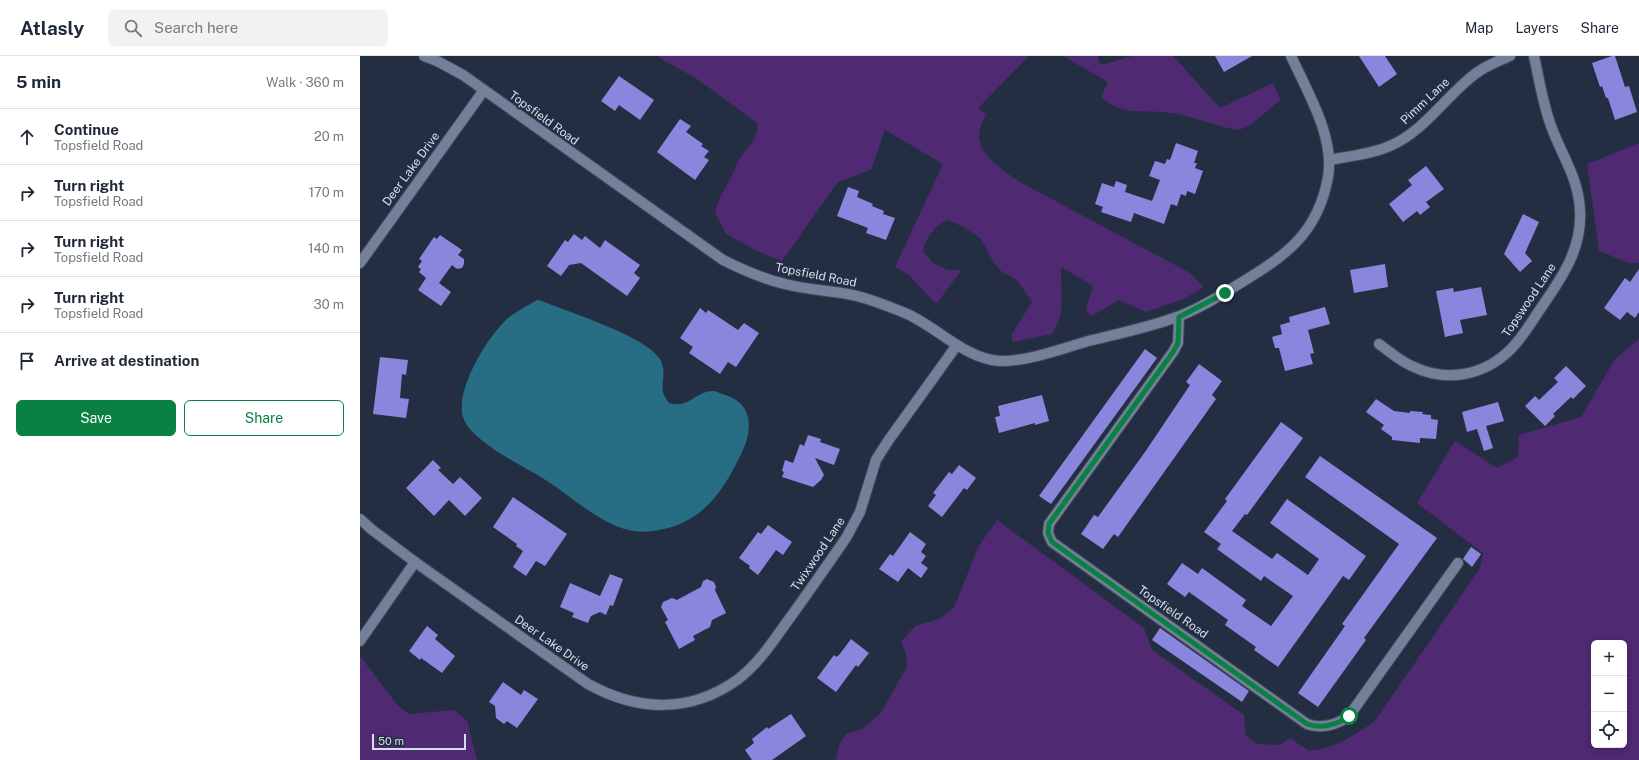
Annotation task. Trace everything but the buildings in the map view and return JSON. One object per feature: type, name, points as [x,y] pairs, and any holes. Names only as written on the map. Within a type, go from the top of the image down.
[{"type":"street","name":"Topsfield Road","points":[[424,56],[449,67],[484,90],[723,260],[753,274],[783,284],[861,297],[897,310],[926,323],[957,345],[985,358],[999,361],[1012,360],[1154,325],[1179,317],[1225,293],[1266,268],[1299,240],[1313,221],[1323,198],[1330,160],[1318,113],[1291,56]]},
{"type":"street","name":"Pimm Lane","points":[[1330,160],[1361,155],[1392,145],[1424,122],[1476,73],[1493,63],[1510,56]]},
{"type":"street","name":"Topswood Lane","points":[[1379,344],[1396,357],[1414,367],[1433,374],[1447,376],[1472,372],[1487,367],[1500,359],[1512,348],[1561,279],[1574,251],[1579,233],[1579,198],[1576,183],[1552,127],[1534,56]]},
{"type":"street","name":"Deer Lake Drive","points":[[360,263],[484,90]]},
{"type":"street","name":"Topsfield Road","points":[[1179,317],[1178,343],[1173,352],[1049,524],[1048,533],[1052,542],[1307,724],[1317,727],[1340,722],[1349,716],[1458,563]]},
{"type":"street","name":"Twixwood Lane","points":[[750,668],[774,640],[846,538],[860,512],[876,460],[957,345]]},
{"type":"street","name":"Deer Lake Drive","points":[[360,519],[415,562],[576,676],[602,692],[635,703],[655,705],[692,702],[721,690],[738,679],[750,668]]},
{"type":"street","points":[[360,641],[415,562]]},
{"type":"shaded area","points":[[658,56],[1029,56],[978,108],[986,114],[980,126],[979,137],[981,145],[990,159],[1018,181],[1190,273],[1204,287],[1184,299],[1146,312],[1119,300],[1092,316],[1087,312],[1086,308],[1093,286],[1061,267],[1061,310],[1057,326],[1052,334],[1013,342],[1011,335],[1032,302],[1017,280],[1002,272],[994,263],[981,239],[964,227],[947,220],[931,233],[924,246],[923,251],[933,263],[948,270],[959,270],[960,272],[937,303],[934,302],[909,275],[895,267],[943,164],[885,130],[871,170],[838,182],[782,261],[757,251],[726,234],[715,212],[736,165],[754,139],[758,129],[757,123],[697,79]]},
{"type":"shaded area","points":[[1063,56],[1098,56],[1099,62],[1102,65],[1132,56],[1173,56],[1220,108],[1273,83],[1280,100],[1252,124],[1239,130],[1180,114],[1126,110],[1109,103],[1101,97],[1108,82]]},
{"type":"shaded area","points":[[1639,143],[1639,263],[1629,263],[1599,251],[1587,164]]},
{"type":"shaded area","points":[[1639,339],[1639,760],[836,760],[839,745],[846,734],[862,729],[880,714],[907,667],[906,653],[901,642],[915,626],[939,619],[954,608],[978,547],[997,520],[1144,628],[1152,650],[1244,715],[1246,736],[1257,744],[1280,745],[1290,738],[1309,751],[1318,750],[1336,744],[1375,721],[1480,568],[1483,553],[1417,503],[1455,441],[1497,468],[1518,457],[1519,435],[1581,417],[1615,359]]},
{"type":"shaded area","points":[[360,656],[398,706],[409,714],[454,710],[467,721],[477,760],[360,760]]},
{"type":"water","points":[[537,300],[623,333],[651,350],[660,359],[662,364],[663,392],[669,403],[682,404],[702,394],[713,391],[734,399],[746,410],[749,426],[746,443],[742,452],[720,491],[700,512],[675,526],[659,530],[637,531],[627,530],[616,526],[586,509],[549,482],[496,451],[467,426],[463,417],[462,406],[468,379],[474,365],[490,339],[505,321],[516,312]]},
{"type":"route","points":[[1225,293],[1179,317],[1178,343],[1173,352],[1049,524],[1048,533],[1052,542],[1307,724],[1317,727],[1340,722],[1349,716]]}]
